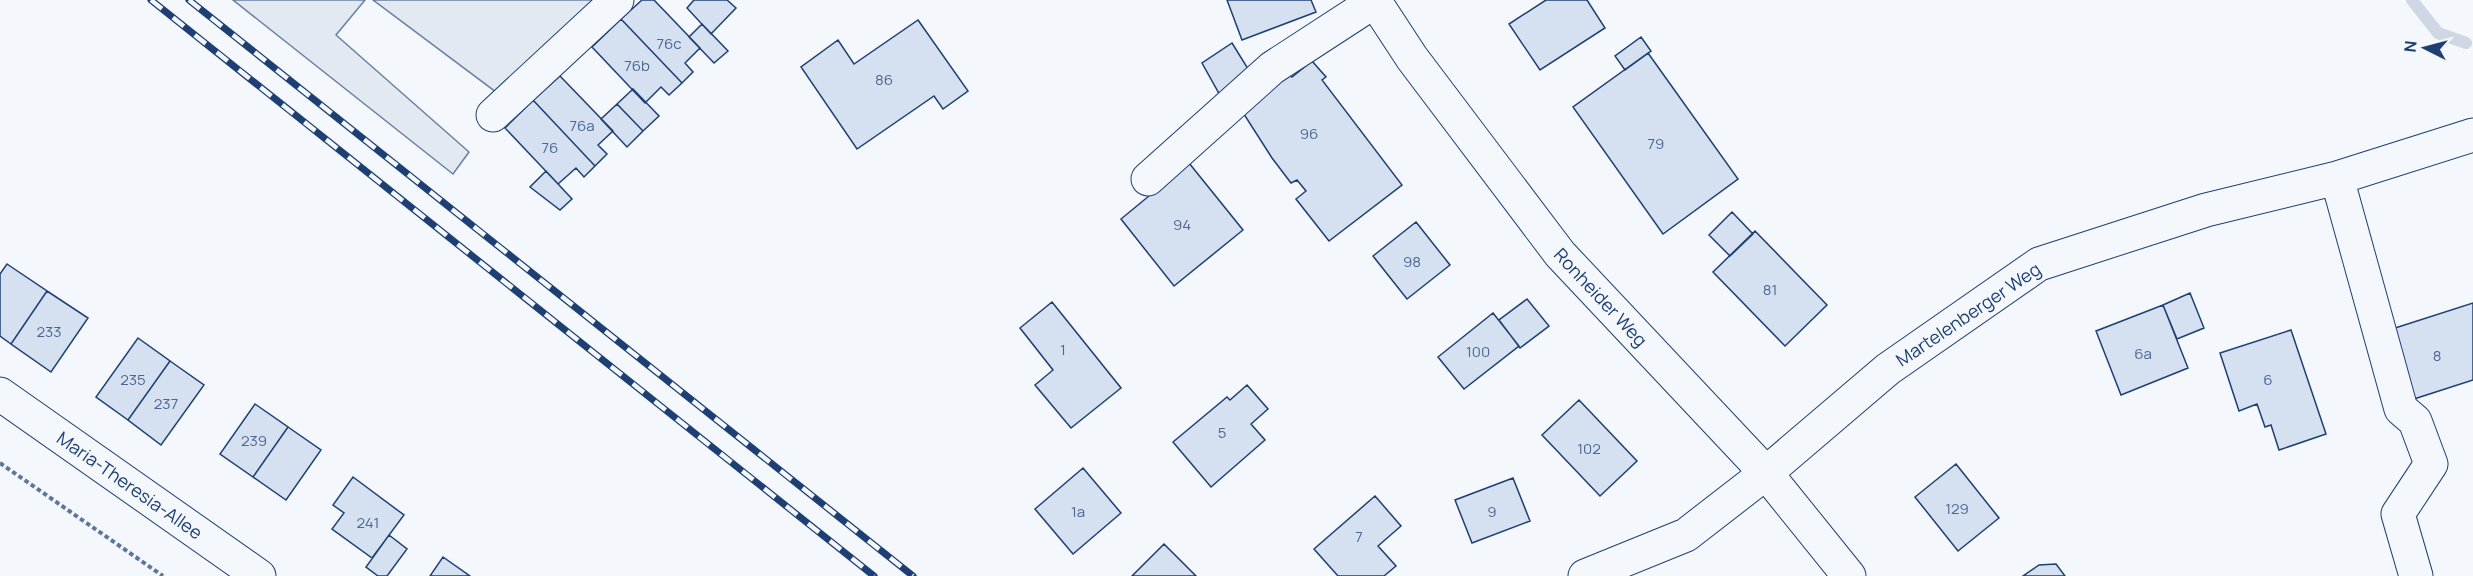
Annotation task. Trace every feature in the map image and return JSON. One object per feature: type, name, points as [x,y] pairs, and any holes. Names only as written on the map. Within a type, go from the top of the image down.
[{"type":"street","points":[[493,115],[617,0]]},
{"type":"street","points":[[1148,178],[1272,68],[1374,1]]},
{"type":"street","name":"Ronheider Weg","points":[[1374,1],[1412,58],[1560,254],[1766,473],[1849,576]]},
{"type":"street","name":"Martelenberger Weg","points":[[1585,576],[1686,535],[1766,473],[1888,369],[2038,264],[2206,210],[2337,178],[2473,135]]},
{"type":"street","points":[[2337,178],[2401,409],[2415,421],[2430,464],[2398,514],[2416,576]]},
{"type":"street","name":"Maria-Theresia-Allee","points":[[0,394],[260,576]]},
{"type":"path","points":[[0,462],[163,576]]},
{"type":"shaded area","points":[[233,0],[365,0],[336,35],[469,152],[453,174]]},
{"type":"shaded area","points":[[373,0],[625,0],[516,107]]},
{"type":"building","points":[[642,0],[654,0],[700,48],[685,63],[693,72],[682,83],[621,19]]},
{"type":"building","points":[[694,0],[727,0],[736,8],[711,34],[687,8]]},
{"type":"building","points":[[1227,0],[1311,0],[1316,12],[1242,40]]},
{"type":"building","points":[[1546,0],[1587,0],[1605,28],[1540,70],[1509,24]]},
{"type":"building","points":[[621,19],[682,83],[669,95],[661,87],[645,103],[592,47]]},
{"type":"building","points":[[918,20],[968,91],[943,109],[934,96],[857,149],[801,67],[838,40],[854,64]]},
{"type":"building","points":[[702,24],[728,51],[714,63],[689,37]]},
{"type":"building","points":[[1641,37],[1651,51],[1625,70],[1615,56]]},
{"type":"building","points":[[1232,43],[1250,72],[1221,97],[1202,63]]},
{"type":"building","points":[[1648,53],[1738,179],[1663,234],[1573,107]]},
{"type":"building","points":[[1312,61],[1326,77],[1322,80],[1402,185],[1329,241],[1296,199],[1306,191],[1297,180],[1291,183],[1240,108],[1287,73],[1292,77]]},
{"type":"building","points":[[560,76],[613,131],[598,145],[607,154],[595,166],[533,100]]},
{"type":"building","points":[[633,89],[659,116],[643,131],[617,104]]},
{"type":"building","points":[[533,100],[595,166],[584,177],[576,168],[558,184],[505,128]]},
{"type":"building","points":[[617,104],[643,131],[627,147],[601,119]]},
{"type":"building","points":[[1189,163],[1243,230],[1174,286],[1121,219]]},
{"type":"building","points":[[546,171],[572,199],[560,210],[530,187]]},
{"type":"building","points":[[1732,212],[1753,234],[1730,256],[1709,235]]},
{"type":"building","points":[[1416,222],[1450,265],[1407,299],[1373,256]]},
{"type":"building","points":[[1755,231],[1827,305],[1785,346],[1713,272]]},
{"type":"building","points":[[7,264],[47,291],[11,344],[0,336],[0,274]]},
{"type":"building","points":[[47,291],[88,318],[51,372],[11,344]]},
{"type":"building","points":[[2190,293],[2204,328],[2177,339],[2163,305]]},
{"type":"building","points":[[1527,299],[1549,326],[1520,348],[1499,320]]},
{"type":"building","points":[[1052,302],[1121,388],[1071,428],[1035,385],[1053,370],[1020,328]]},
{"type":"building","points":[[2473,303],[2473,380],[2414,399],[2392,329]]},
{"type":"building","points":[[2163,305],[2188,368],[2121,395],[2096,331]]},
{"type":"building","points":[[1493,313],[1519,346],[1464,389],[1438,357]]},
{"type":"building","points":[[2291,330],[2326,434],[2279,450],[2271,425],[2265,427],[2257,404],[2239,411],[2220,353]]},
{"type":"building","points":[[138,338],[170,361],[128,420],[96,397]]},
{"type":"building","points":[[170,361],[204,385],[161,445],[128,420]]},
{"type":"building","points":[[1247,385],[1268,409],[1251,424],[1265,440],[1211,487],[1173,442],[1227,397],[1230,400]]},
{"type":"building","points":[[1579,400],[1637,461],[1600,496],[1542,435]]},
{"type":"building","points":[[255,404],[288,427],[253,477],[220,454]]},
{"type":"building","points":[[288,427],[321,450],[286,500],[253,477]]},
{"type":"building","points":[[1956,464],[1999,518],[1958,551],[1915,497]]},
{"type":"building","points":[[1083,468],[1121,513],[1073,554],[1035,509]]},
{"type":"building","points":[[353,477],[404,515],[372,558],[332,529],[344,513],[333,505]]},
{"type":"building","points":[[1513,478],[1530,521],[1472,543],[1455,500]]},
{"type":"building","points":[[1375,496],[1401,526],[1378,546],[1396,566],[1384,576],[1338,576],[1314,549]]},
{"type":"building","points":[[389,535],[407,549],[387,576],[378,576],[366,567]]},
{"type":"building","points":[[1164,544],[1196,576],[1132,576]]},
{"type":"building","points":[[443,557],[470,576],[430,576]]},
{"type":"building","points":[[2056,564],[2065,576],[2023,576],[2039,565]]},
{"type":"waterway","points":[[2412,0],[2438,33],[2466,43]]},
{"type":"railway","points":[[151,0],[874,576]]},
{"type":"railway","points":[[189,0],[913,576]]}]
